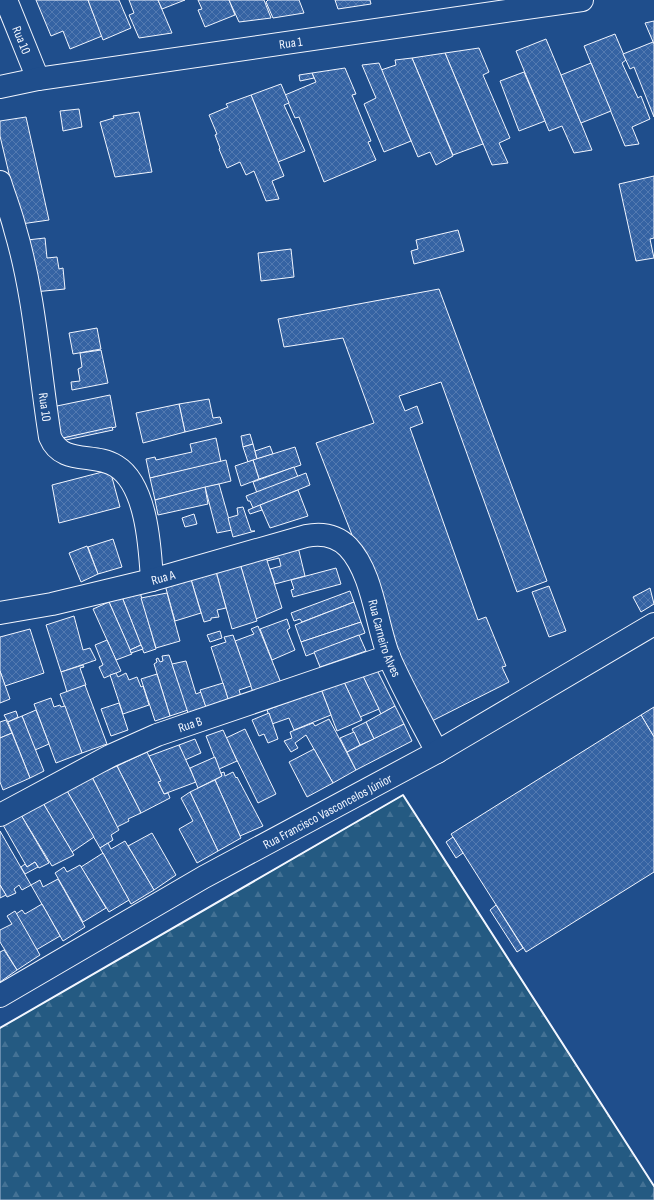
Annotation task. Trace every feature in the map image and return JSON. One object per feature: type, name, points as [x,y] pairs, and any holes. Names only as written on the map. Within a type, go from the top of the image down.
[{"type":"street","name":"Rua 10","points":[[6,0],[38,79]]},
{"type":"street","name":"Rua 1","points":[[0,87],[38,79],[582,0]]},
{"type":"street","name":"Rua 10","points":[[0,182],[16,230],[26,275],[39,354],[50,437],[54,446],[65,454],[107,462],[118,467],[128,477],[141,504],[150,551],[152,580]]},
{"type":"street","name":"Rua A","points":[[0,613],[52,604],[152,580],[306,536],[324,534]]},
{"type":"street","name":"Rua Carneiro Alves","points":[[324,534],[348,546],[364,572],[389,656],[437,752]]},
{"type":"street","name":"Rua Francisco Vasconcelos Júnior","points":[[0,996],[204,877],[437,752],[654,624]]},
{"type":"street","name":"Rua B","points":[[0,815],[110,756],[157,735],[389,656]]},
{"type":"green space","points":[[403,795],[654,1186],[654,1200],[0,1200],[0,1028]]},
{"type":"building","points":[[36,0],[88,0],[102,36],[70,49],[63,31],[51,36]]},
{"type":"building","points":[[88,0],[119,0],[131,28],[103,40]]},
{"type":"building","points":[[129,0],[158,0],[172,33],[139,38],[129,15],[134,13]]},
{"type":"building","points":[[158,0],[185,0],[162,9]]},
{"type":"building","points":[[198,0],[229,0],[235,15],[205,27],[198,10],[202,9]]},
{"type":"building","points":[[229,0],[264,0],[271,18],[239,22]]},
{"type":"building","points":[[268,0],[299,0],[304,13],[273,18],[266,2]]},
{"type":"building","points":[[335,0],[370,0],[371,4],[338,9]]},
{"type":"building","points":[[654,21],[654,44],[645,23]]},
{"type":"building","points":[[615,34],[626,60],[622,63],[638,98],[641,96],[650,119],[632,127],[639,144],[625,146],[584,46]]},
{"type":"building","points":[[546,39],[592,150],[574,153],[562,126],[549,131],[516,51]]},
{"type":"building","points":[[653,42],[654,117],[634,67],[630,69],[623,54]]},
{"type":"building","points":[[479,48],[489,72],[483,75],[510,138],[499,143],[508,163],[492,165],[445,53]]},
{"type":"building","points":[[445,53],[483,144],[453,155],[412,58]]},
{"type":"building","points":[[412,58],[453,156],[436,165],[430,152],[418,157],[381,70],[396,65],[395,60]]},
{"type":"building","points":[[379,63],[411,141],[384,152],[364,104],[376,98],[362,65]]},
{"type":"building","points":[[591,63],[611,111],[581,123],[561,75]]},
{"type":"building","points":[[345,68],[356,94],[352,95],[371,141],[368,142],[376,160],[324,182],[299,117],[295,118],[285,95],[316,82],[312,73]]},
{"type":"building","points":[[524,72],[545,121],[519,131],[500,81]]},
{"type":"building","points":[[312,73],[314,78],[300,81],[299,75]]},
{"type":"building","points":[[281,84],[289,103],[284,105],[305,151],[278,162],[251,95]]},
{"type":"building","points":[[251,95],[284,176],[272,181],[279,199],[266,201],[254,171],[246,175],[240,162],[227,168],[219,149],[220,148],[215,135],[217,134],[209,115],[228,107],[226,104]]},
{"type":"building","points":[[79,109],[82,127],[63,131],[60,111]]},
{"type":"building","points":[[139,112],[152,172],[115,177],[100,122],[114,118],[113,116]]},
{"type":"building","points":[[26,117],[49,220],[21,224],[0,136],[0,121]]},
{"type":"building","points":[[654,176],[654,238],[650,239],[654,258],[636,261],[619,184]]},
{"type":"building","points":[[458,230],[464,251],[414,264],[411,251],[418,249],[416,240]]},
{"type":"building","points":[[45,238],[47,258],[57,257],[59,269],[63,268],[65,289],[34,292],[27,240]]},
{"type":"building","points":[[291,249],[294,277],[261,281],[258,253]]},
{"type":"building","points":[[439,289],[547,581],[517,592],[441,382],[399,396],[405,411],[417,406],[423,423],[410,428],[478,620],[486,617],[506,666],[502,667],[509,682],[426,724],[316,443],[374,423],[343,338],[284,347],[278,319]]},
{"type":"building","points":[[97,328],[101,349],[73,354],[69,333]]},
{"type":"building","points":[[101,350],[108,383],[72,390],[71,382],[80,381],[78,369],[82,367],[80,353]]},
{"type":"building","points":[[110,395],[116,427],[59,439],[52,407]]},
{"type":"building","points":[[209,399],[213,418],[220,417],[222,423],[185,432],[179,404]]},
{"type":"building","points":[[179,404],[185,432],[143,443],[136,413]]},
{"type":"building","points":[[112,427],[113,430],[66,440],[63,438]]},
{"type":"building","points":[[250,434],[253,444],[243,447],[241,436]]},
{"type":"building","points":[[216,438],[221,462],[150,478],[146,459],[155,457],[156,460],[192,452],[190,444]]},
{"type":"building","points":[[253,444],[257,459],[248,462],[243,447]]},
{"type":"building","points":[[270,446],[273,454],[257,459],[255,451]]},
{"type":"building","points":[[295,447],[301,465],[259,479],[253,460]]},
{"type":"building","points":[[226,460],[231,481],[155,500],[150,478]]},
{"type":"building","points":[[253,460],[259,479],[241,486],[235,466]]},
{"type":"building","points":[[294,467],[298,477],[257,493],[253,482]]},
{"type":"building","points":[[110,470],[120,507],[59,523],[52,485]]},
{"type":"building","points":[[306,473],[310,485],[253,508],[250,501],[248,501],[246,496]]},
{"type":"building","points":[[219,484],[232,530],[217,533],[205,487]]},
{"type":"building","points":[[205,487],[208,504],[158,515],[155,500]]},
{"type":"building","points":[[298,490],[308,516],[270,528],[260,505]]},
{"type":"building","points":[[260,505],[262,510],[250,514],[248,510]]},
{"type":"building","points":[[243,507],[251,531],[255,531],[233,537],[228,518],[238,515],[237,508]]},
{"type":"building","points":[[194,514],[197,524],[185,527],[182,518]]},
{"type":"building","points":[[113,539],[122,567],[98,574],[88,547]]},
{"type":"building","points":[[87,546],[98,574],[81,582],[69,553]]},
{"type":"building","points":[[298,547],[305,576],[275,584],[270,569],[281,566],[279,558],[267,561],[265,554]]},
{"type":"building","points":[[265,554],[282,608],[256,619],[239,560]]},
{"type":"building","points":[[239,560],[257,621],[232,629],[215,568]]},
{"type":"building","points":[[215,568],[226,608],[217,610],[219,617],[211,618],[211,620],[204,622],[190,576]]},
{"type":"building","points":[[336,568],[341,584],[293,597],[291,590],[294,589],[291,580]]},
{"type":"building","points":[[190,576],[201,613],[175,621],[165,585]]},
{"type":"building","points":[[549,586],[566,631],[549,637],[532,592]]},
{"type":"building","points":[[650,588],[654,604],[641,612],[633,597]]},
{"type":"building","points":[[350,591],[354,602],[302,622],[300,619],[294,621],[291,613]]},
{"type":"building","points":[[140,592],[156,649],[144,653],[122,597]]},
{"type":"building","points":[[167,593],[180,641],[156,648],[141,598]]},
{"type":"building","points":[[122,597],[141,645],[130,650],[109,602]]},
{"type":"building","points":[[109,602],[132,654],[116,660],[93,609]]},
{"type":"building","points":[[354,602],[361,622],[301,642],[295,625]]},
{"type":"building","points":[[74,616],[83,650],[90,648],[96,660],[61,672],[46,625]]},
{"type":"building","points":[[287,619],[290,628],[287,630],[295,650],[272,660],[260,629]]},
{"type":"building","points":[[361,622],[365,633],[306,656],[301,642]]},
{"type":"building","points":[[258,626],[281,683],[254,695],[235,641],[254,634],[251,629]]},
{"type":"building","points":[[30,629],[44,673],[5,686],[0,671],[0,637]]},
{"type":"building","points":[[220,631],[222,638],[210,642],[207,635]]},
{"type":"building","points":[[233,635],[251,686],[239,690],[242,700],[230,705],[211,647],[226,642],[224,637]]},
{"type":"building","points":[[359,635],[366,651],[320,667],[314,652]]},
{"type":"building","points":[[107,640],[121,671],[104,678],[99,667],[103,665],[95,645]]},
{"type":"building","points":[[141,645],[143,649],[131,653],[130,650]]},
{"type":"building","points":[[169,655],[188,710],[170,716],[154,664],[157,662],[156,659],[158,658],[160,662],[163,661],[162,656]]},
{"type":"building","points":[[186,661],[196,694],[201,692],[208,713],[190,719],[172,664]]},
{"type":"building","points":[[83,665],[84,667],[80,668],[86,685],[67,692],[61,672]]},
{"type":"building","points":[[375,666],[395,706],[381,714],[361,672]]},
{"type":"building","points":[[0,671],[10,699],[0,703]]},
{"type":"building","points":[[361,672],[379,709],[360,717],[344,682]]},
{"type":"building","points":[[116,673],[118,677],[126,673],[129,680],[137,677],[141,687],[143,686],[149,705],[123,714],[110,675]]},
{"type":"building","points":[[157,674],[170,716],[155,721],[141,679]]},
{"type":"building","points":[[344,682],[362,720],[337,731],[321,689]]},
{"type":"building","points":[[223,683],[230,705],[208,713],[200,690]]},
{"type":"building","points":[[85,685],[107,744],[82,753],[60,694]]},
{"type":"building","points":[[321,689],[331,715],[294,730],[289,718],[272,724],[267,710]]},
{"type":"building","points":[[51,698],[54,707],[60,705],[61,707],[65,706],[82,753],[56,763],[34,704]]},
{"type":"building","points":[[119,703],[128,730],[111,736],[101,709]]},
{"type":"building","points":[[395,706],[404,724],[374,739],[366,722]]},
{"type":"building","points":[[654,707],[654,737],[641,715]]},
{"type":"building","points":[[36,710],[49,744],[35,750],[22,716]]},
{"type":"building","points":[[16,711],[18,717],[8,722],[4,715]]},
{"type":"building","points":[[269,713],[278,739],[268,743],[264,734],[259,736],[252,720]]},
{"type":"building","points":[[641,715],[654,737],[654,872],[526,952],[451,834]]},
{"type":"building","points":[[22,716],[44,771],[30,778],[8,722]]},
{"type":"building","points":[[329,719],[356,770],[333,783],[306,735],[295,743],[298,748],[291,752],[284,741],[292,738],[290,732],[313,723],[315,726]]},
{"type":"building","points":[[6,720],[12,733],[0,738],[0,722]]},
{"type":"building","points":[[366,722],[374,739],[360,745],[352,729]]},
{"type":"building","points":[[404,724],[412,741],[356,770],[347,752]]},
{"type":"building","points":[[245,729],[276,794],[258,803],[226,738]]},
{"type":"building","points":[[223,730],[237,761],[219,769],[206,736]]},
{"type":"building","points":[[354,732],[360,745],[347,752],[340,738]]},
{"type":"building","points":[[12,733],[30,778],[3,790],[0,782],[0,738]]},
{"type":"building","points":[[195,739],[201,753],[185,760],[179,745]]},
{"type":"building","points":[[179,745],[196,782],[164,794],[158,782],[161,781],[149,756]]},
{"type":"building","points":[[314,749],[333,783],[307,797],[289,762]]},
{"type":"building","points":[[147,752],[161,781],[158,782],[164,794],[168,793],[170,798],[141,813],[117,766]]},
{"type":"building","points":[[215,757],[222,776],[198,788],[190,768]]},
{"type":"building","points":[[117,766],[141,813],[128,819],[129,821],[117,827],[92,777]]},
{"type":"building","points":[[224,772],[225,776],[233,772],[236,778],[237,777],[263,826],[240,836],[215,780],[222,776],[221,773]]},
{"type":"building","points":[[92,777],[119,830],[111,835],[113,840],[100,848],[67,791]]},
{"type":"building","points":[[215,780],[241,838],[218,851],[190,792]]},
{"type":"building","points":[[67,791],[94,837],[72,852],[43,803]]},
{"type":"building","points":[[190,792],[218,851],[197,863],[179,829],[193,821],[181,798]]},
{"type":"building","points":[[43,803],[74,855],[52,866],[21,815]]},
{"type":"building","points":[[21,815],[49,863],[39,868],[35,862],[27,867],[3,825]]},
{"type":"building","points":[[0,831],[31,885],[22,890],[19,885],[14,889],[16,893],[7,897],[0,885]]},
{"type":"building","points":[[152,833],[176,875],[154,890],[128,846]]},
{"type":"building","points":[[453,837],[463,853],[456,858],[446,842]]},
{"type":"building","points":[[125,841],[154,890],[131,904],[100,848],[108,843],[111,849]]},
{"type":"building","points":[[103,853],[129,900],[109,912],[81,867]]},
{"type":"building","points":[[35,862],[38,867],[25,874],[21,867],[25,864],[27,867]]},
{"type":"building","points":[[80,865],[106,908],[83,922],[55,873],[64,867],[67,872]]},
{"type":"building","points":[[58,879],[85,927],[63,941],[31,885],[40,880],[43,887]]},
{"type":"building","points":[[0,885],[6,895],[0,898]]},
{"type":"building","points":[[42,904],[60,936],[36,950],[16,914],[22,910],[25,914]]},
{"type":"building","points":[[496,905],[523,948],[517,952],[490,910]]},
{"type":"building","points":[[15,911],[40,955],[17,970],[0,942],[0,930],[12,924],[7,916]]},
{"type":"building","points":[[4,950],[17,970],[0,982],[0,952]]},
{"type":"wall","points":[[0,1028],[403,795],[654,1186]]}]
